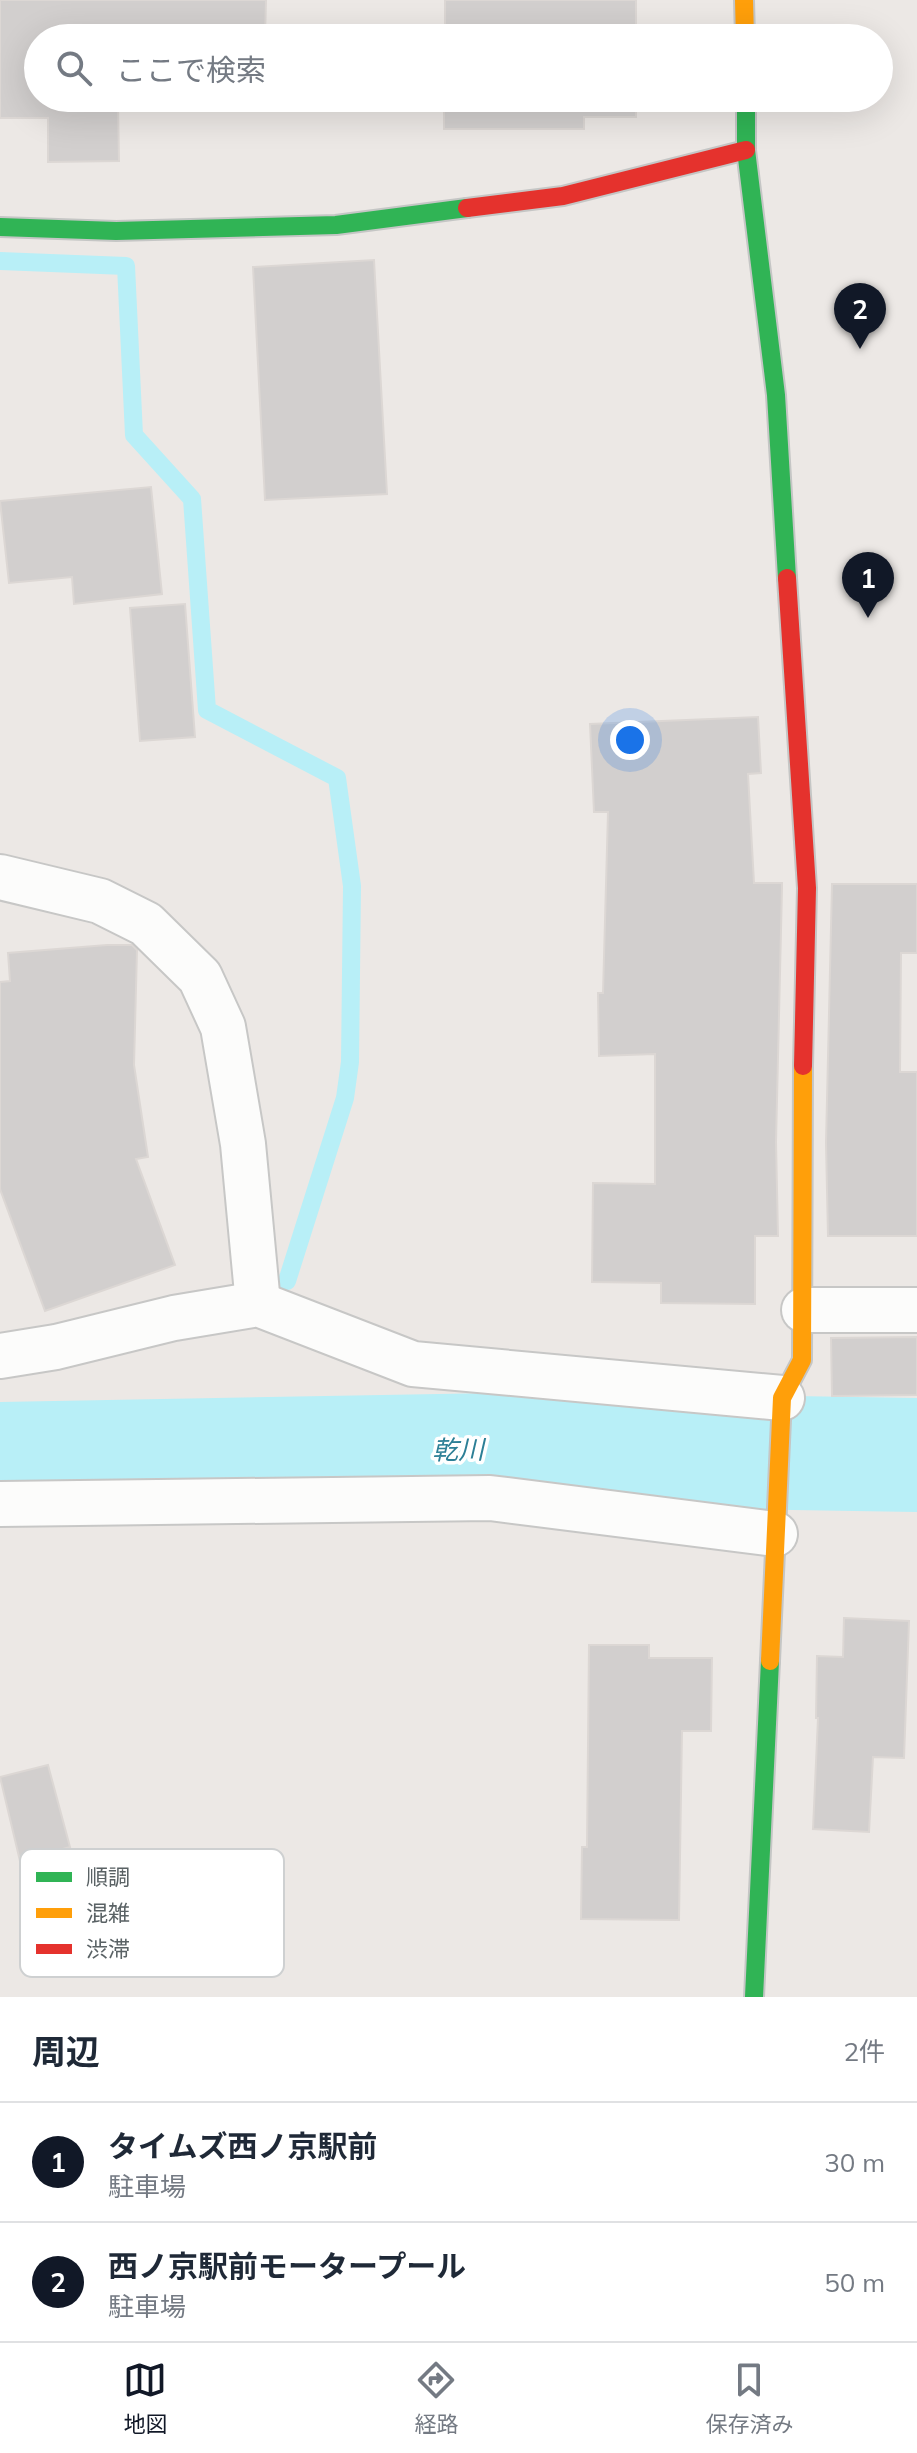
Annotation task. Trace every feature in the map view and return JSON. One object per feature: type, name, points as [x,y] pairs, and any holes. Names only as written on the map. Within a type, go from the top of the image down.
[{"type":"street","points":[[744,0],[745,24]]},
{"type":"street","points":[[746,112],[746,150],[776,395],[807,888],[801,1143],[802,1360],[782,1398],[754,1997]]},
{"type":"street","points":[[0,227],[116,231],[336,225],[563,196],[746,150]]},
{"type":"street","points":[[0,877],[100,901],[123,912],[146,924],[200,977],[223,1027],[243,1144],[258,1304]]},
{"type":"street","points":[[0,1356],[56,1347],[174,1318],[258,1304],[413,1364],[782,1398]]},
{"type":"street","points":[[804,1310],[917,1310]]},
{"type":"street","points":[[0,1504],[490,1498],[775,1534]]},
{"type":"building","points":[[0,0],[266,0],[265,24],[24,24],[24,112],[118,112],[119,161],[48,162],[48,118],[0,118]]},
{"type":"building","points":[[445,0],[636,0],[636,24],[445,24]]},
{"type":"building","points":[[444,112],[636,112],[636,117],[584,117],[584,129],[444,129]]},
{"type":"building","points":[[374,260],[387,494],[265,500],[253,267]]},
{"type":"building","points":[[151,487],[162,594],[74,604],[72,577],[9,583],[0,501]]},
{"type":"building","points":[[185,604],[195,737],[140,741],[130,608]]},
{"type":"building","points":[[758,717],[761,773],[748,774],[754,883],[782,883],[776,1142],[778,1236],[755,1236],[755,1304],[661,1303],[661,1283],[592,1282],[593,1183],[655,1184],[655,1054],[599,1056],[598,993],[603,993],[608,812],[594,812],[590,724]]},
{"type":"building","points":[[832,884],[917,884],[917,953],[901,953],[900,1072],[917,1072],[917,1236],[828,1236],[826,1143]]},
{"type":"building","points":[[132,945],[137,950],[134,1065],[148,1157],[136,1159],[175,1265],[45,1311],[0,1189],[0,982],[10,981],[8,953]]},
{"type":"building","points":[[917,1337],[917,1395],[832,1396],[831,1338]]},
{"type":"building","points":[[844,1618],[909,1621],[904,1758],[873,1757],[869,1832],[813,1829],[818,1718],[817,1656],[843,1657]]},
{"type":"building","points":[[589,1645],[649,1645],[649,1658],[712,1658],[711,1731],[682,1731],[679,1920],[581,1919],[582,1847],[587,1847]]},
{"type":"building","points":[[48,1765],[70,1847],[20,1849],[20,1861],[0,1777]]},
{"type":"waterway","points":[[0,261],[126,266],[134,435],[192,499],[207,710],[337,778],[352,886],[350,1062],[345,1098],[287,1281]]},
{"type":"waterway","name":"乾川","points":[[0,1459],[547,1449],[917,1455]]},
{"type":"traffic: fast","points":[[746,112],[746,150],[776,395],[787,578]]},
{"type":"traffic: fast","points":[[0,227],[116,231],[336,225],[467,208]]},
{"type":"traffic: fast","points":[[754,1997],[770,1661]]},
{"type":"traffic: slow","points":[[744,0],[745,24]]},
{"type":"traffic: slow","points":[[770,1661],[782,1398],[802,1360],[803,1066]]},
{"type":"traffic: jam","points":[[467,208],[563,196],[746,150]]},
{"type":"traffic: jam","points":[[787,578],[807,888],[803,1066]]},
{"type":"place","name":"西ノ京駅前モータープール","points":[[860,349]]},
{"type":"place","name":"タイムズ西ノ京駅前","points":[[868,618]]}]
